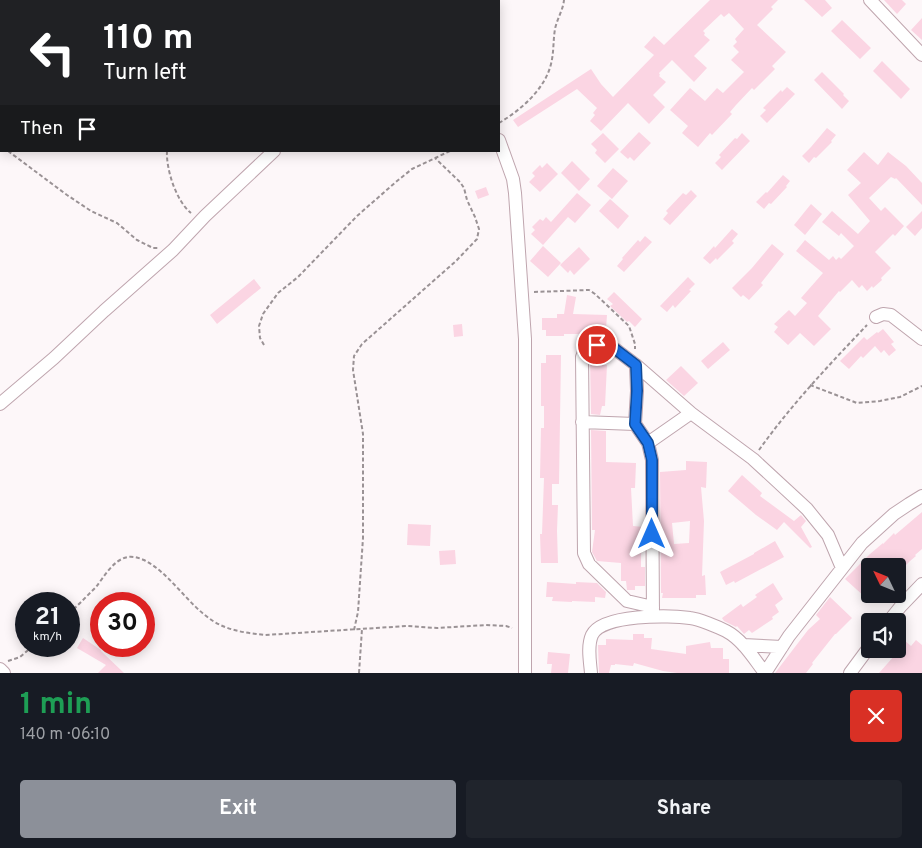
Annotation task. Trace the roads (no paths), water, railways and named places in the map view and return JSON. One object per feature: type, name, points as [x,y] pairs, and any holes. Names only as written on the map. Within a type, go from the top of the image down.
[{"type":"street","points":[[870,0],[922,55]]},
{"type":"street","points":[[500,143],[513,178],[515,193],[525,340],[525,673]]},
{"type":"street","points":[[0,404],[54,358],[173,250],[205,216],[273,152]]},
{"type":"street","points":[[876,317],[883,314],[890,315],[922,339]]},
{"type":"street","points":[[842,568],[828,535],[807,509],[753,459],[692,413],[615,349],[597,345],[585,350],[582,357],[584,553],[589,564],[627,602],[653,612],[692,618],[728,632],[744,645],[765,673],[789,636],[862,543],[894,514],[922,496]]},
{"type":"street","points":[[636,365],[635,424],[648,443],[652,460],[653,612]]},
{"type":"street","points":[[648,443],[692,413]]},
{"type":"street","points":[[582,422],[635,424]]},
{"type":"street","points":[[895,613],[922,584]]},
{"type":"street","points":[[591,673],[589,646],[592,634],[599,628],[620,619],[653,612]]},
{"type":"street","points":[[744,645],[782,647]]},
{"type":"street","points":[[850,673],[861,658]]}]
